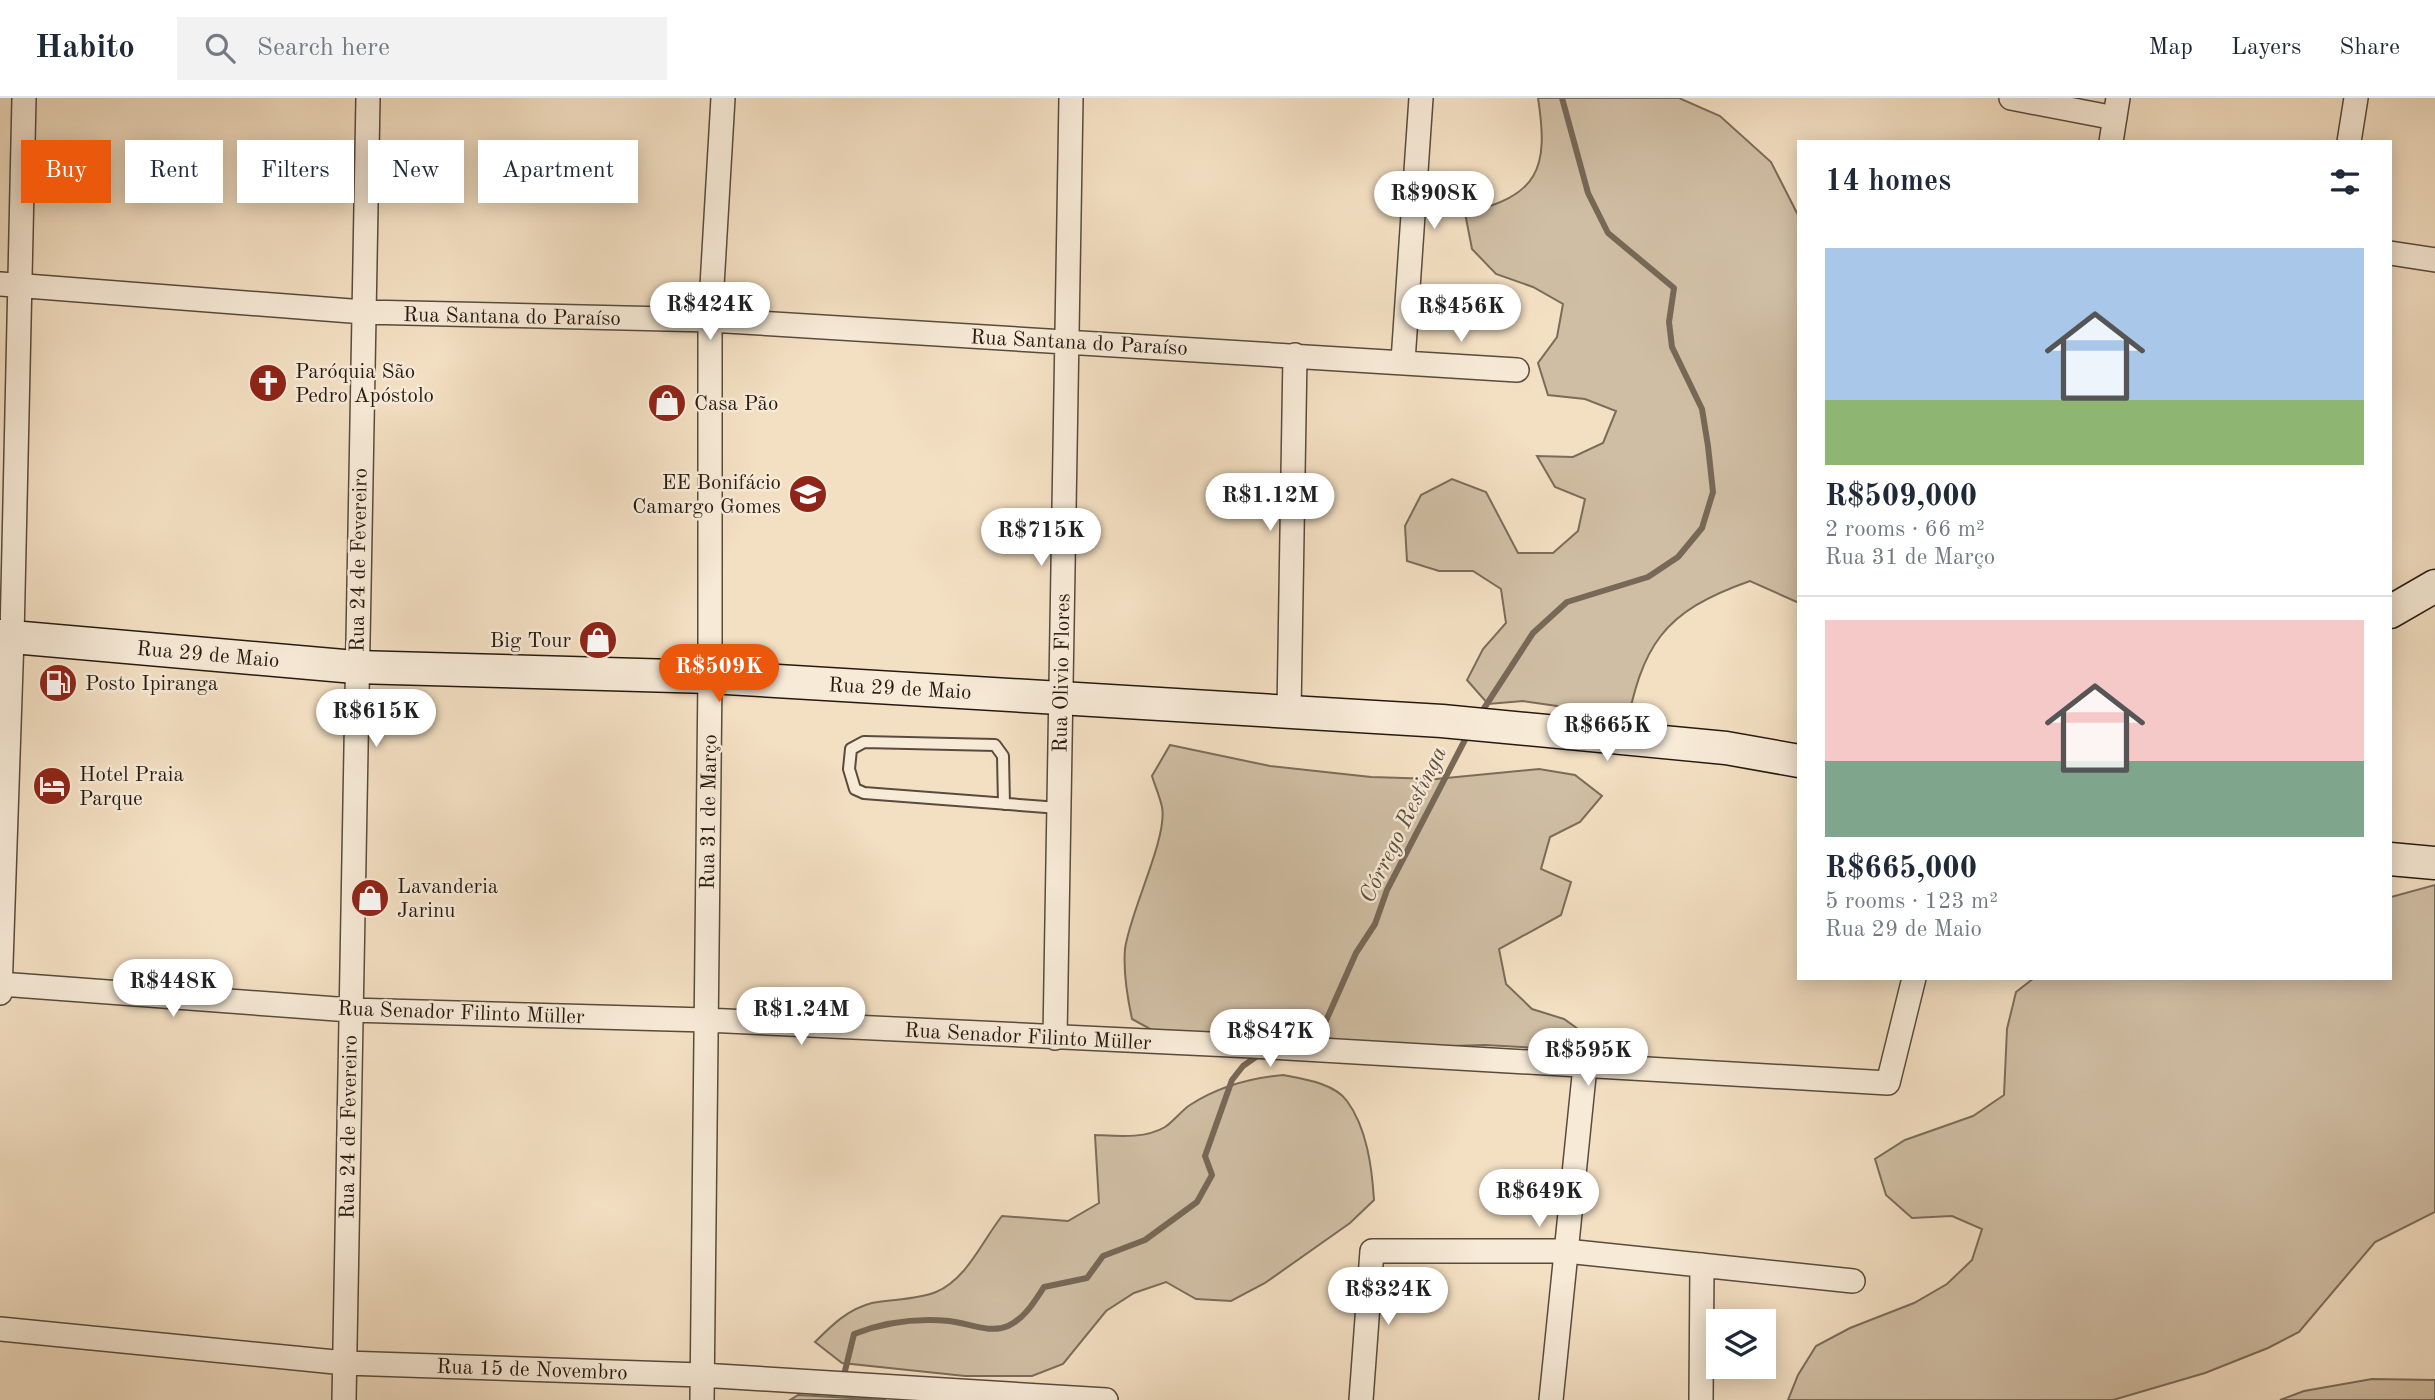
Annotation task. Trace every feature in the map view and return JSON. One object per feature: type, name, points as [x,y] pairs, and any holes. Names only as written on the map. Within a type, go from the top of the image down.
[{"type":"main road","points":[[2392,611],[2435,586]]},
{"type":"main road","name":"Rua 29 de Maio","points":[[6,637],[355,667],[710,677],[1442,721],[1726,748],[1797,761]]},
{"type":"main road","points":[[1726,748],[1797,744]]},
{"type":"main road","points":[[2392,859],[2435,863]]},
{"type":"street","points":[[0,993],[10,285],[24,98]]},
{"type":"street","name":"Rua 24 de Fevereiro","points":[[344,1400],[355,667],[368,98]]},
{"type":"street","name":"Rua 31 de Março","points":[[702,1400],[710,677],[710,320],[723,98]]},
{"type":"street","name":"Rua Olivio Flores","points":[[1055,1038],[1070,98]]},
{"type":"street","points":[[1402,361],[1421,98]]},
{"type":"street","points":[[2011,98],[2116,108],[2111,140]]},
{"type":"street","points":[[2349,140],[2356,98]]},
{"type":"street","points":[[2392,253],[2435,260]]},
{"type":"street","name":"Rua Santana do Paraíso","points":[[10,285],[364,312],[710,320],[1517,370]]},
{"type":"street","points":[[1289,712],[1294,355]]},
{"type":"street","name":"Rua Senador Filinto Müller","points":[[0,984],[350,1010],[706,1020],[1252,1045],[1888,1083],[1914,980]]},
{"type":"street","points":[[1551,1400],[1585,1066]]},
{"type":"street","points":[[1361,1400],[1372,1251],[1566,1251],[1853,1281]]},
{"type":"street","points":[[1701,1400],[1702,1265]]},
{"type":"street","name":"Rua 15 de Novembro","points":[[0,1329],[345,1363],[701,1375],[1106,1400]]},
{"type":"lane","points":[[1004,804],[1003,756],[995,745],[864,742],[851,749],[852,779],[855,789],[864,793],[1004,804],[1059,808]]},
{"type":"shaded area","points":[[1538,98],[1679,98],[1720,116],[1771,162],[1797,213],[1797,602],[1750,581],[1696,605],[1676,620],[1661,636],[1639,677],[1625,734],[1584,723],[1557,706],[1523,701],[1488,704],[1467,680],[1483,649],[1506,623],[1501,589],[1473,571],[1439,571],[1407,561],[1405,526],[1421,495],[1452,479],[1486,492],[1518,553],[1553,553],[1578,531],[1585,499],[1555,487],[1537,456],[1573,457],[1603,443],[1616,411],[1585,399],[1548,395],[1538,363],[1557,337],[1563,304],[1533,287],[1496,274],[1472,249],[1465,213],[1509,198],[1524,188],[1539,161],[1542,144]]},
{"type":"shaded area","points":[[1170,745],[1270,766],[1371,777],[1436,779],[1539,769],[1575,775],[1602,796],[1580,822],[1550,837],[1541,869],[1571,882],[1561,915],[1499,949],[1506,984],[1532,1009],[1564,1019],[1592,1039],[1556,1049],[1485,1045],[1416,1047],[1269,1035],[1161,1035],[1132,1019],[1126,984],[1125,949],[1154,856],[1162,820],[1162,807],[1152,776]]},
{"type":"shaded area","points":[[2435,885],[2435,1212],[2375,1242],[2299,1332],[2268,1348],[2205,1373],[2113,1400],[1788,1400],[1798,1375],[1816,1346],[1850,1328],[1914,1303],[1947,1284],[1972,1260],[1982,1229],[1952,1216],[1912,1218],[1886,1195],[1875,1159],[1905,1140],[1973,1116],[2004,1095],[2007,1029],[2016,992],[2031,980],[2392,980],[2392,897]]},
{"type":"shaded area","points":[[1283,1075],[1326,1086],[1347,1101],[1364,1136],[1374,1200],[1350,1223],[1265,1283],[1231,1301],[1196,1299],[1166,1282],[1134,1293],[1106,1311],[1063,1364],[1032,1376],[965,1376],[842,1363],[815,1342],[855,1309],[872,1303],[921,1297],[947,1286],[973,1259],[1002,1216],[1068,1221],[1099,1203],[1095,1135],[1131,1136],[1157,1131],[1190,1105],[1223,1088],[1258,1078]]},
{"type":"shaded area","points":[[2372,1379],[2435,1380],[2435,1400],[2280,1400],[2304,1391]]},
{"type":"shaded area","points":[[798,1395],[886,1400],[790,1400]]},
{"type":"waterway","name":"Córrego Restinga","points":[[1479,716],[1533,633],[1567,602],[1648,577],[1678,557],[1702,528],[1713,492],[1702,409],[1672,347],[1669,322],[1674,288],[1608,233],[1588,193],[1562,98]]},
{"type":"waterway","name":"Córrego Restinga","points":[[1278,1041],[1291,1032],[1325,1023],[1356,953],[1375,924],[1387,890],[1468,734]]},
{"type":"waterway","name":"Córrego Restinga","points":[[843,1379],[854,1334],[877,1326],[925,1320],[949,1321],[994,1329],[1008,1326],[1024,1314],[1044,1287],[1087,1278],[1103,1256],[1145,1240],[1197,1202],[1212,1175],[1205,1156],[1232,1080],[1243,1066],[1260,1054]]},
{"type":"place","name":"Paróquia São Pedro Apóstolo","points":[[268,383]]},
{"type":"place","name":"Casa Pão","points":[[667,403]]},
{"type":"place","name":"EE Bonifácio Camargo Gomes","points":[[808,494]]},
{"type":"place","name":"Big Tour","points":[[598,640]]},
{"type":"place","name":"Posto Ipiranga","points":[[58,683]]},
{"type":"place","name":"Hotel Praia Parque","points":[[52,786]]},
{"type":"place","name":"Lavanderia Jarinu","points":[[370,898]]}]
